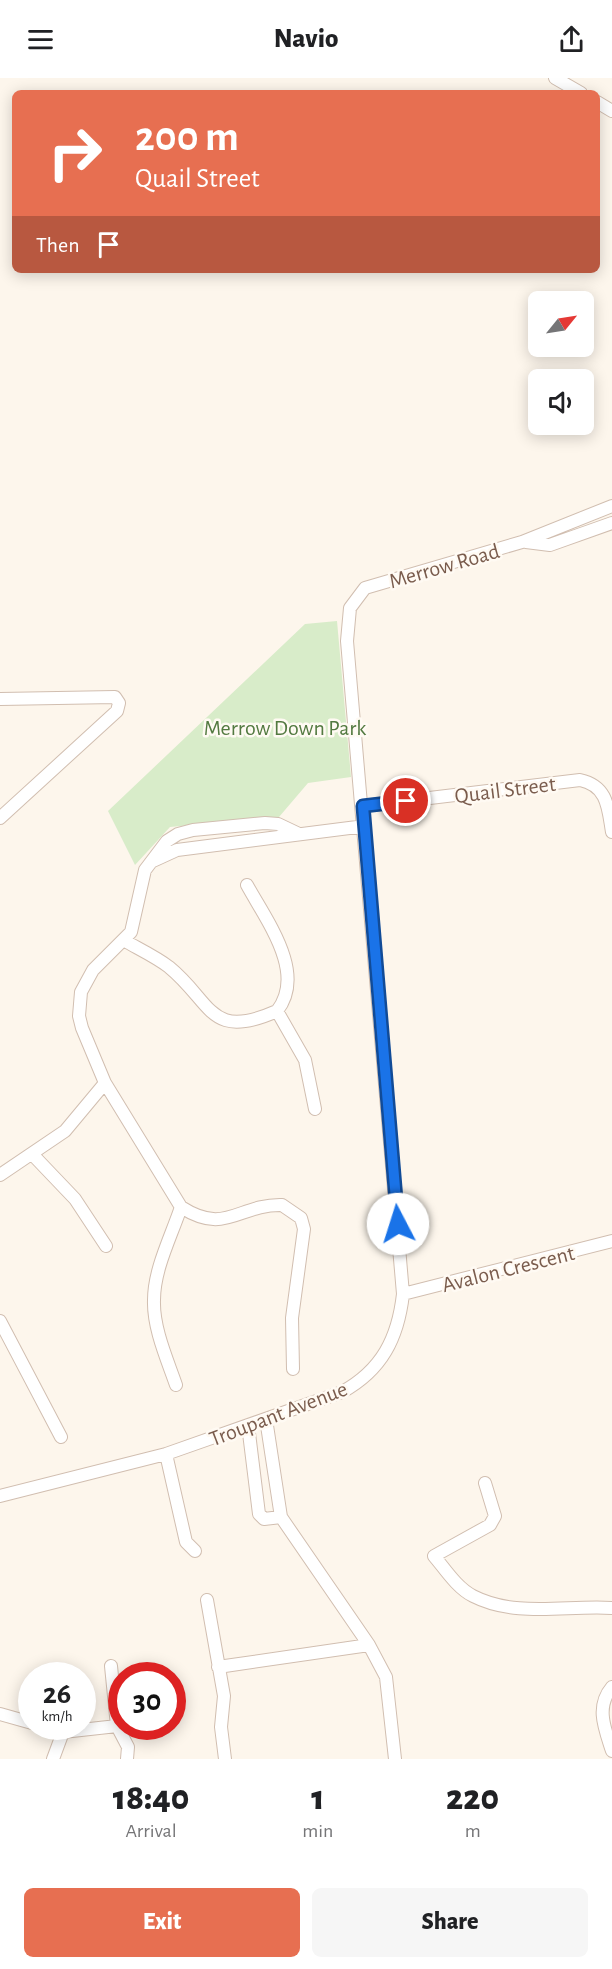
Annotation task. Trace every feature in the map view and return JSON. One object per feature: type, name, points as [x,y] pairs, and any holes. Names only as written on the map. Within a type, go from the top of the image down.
[{"type":"street","points":[[555,78],[576,90]]},
{"type":"street","name":"Merrow Road","points":[[365,588],[522,542],[612,506]]},
{"type":"street","name":"Merrow Road","points":[[522,542],[550,545],[612,523]]},
{"type":"street","name":"Troupant Avenue","points":[[0,1496],[166,1454],[342,1392],[366,1376],[389,1349],[400,1318],[403,1294],[363,806],[347,641],[350,608],[365,588]]},
{"type":"street","points":[[0,699],[115,697],[119,703],[117,711],[0,818]]},
{"type":"street","name":"Quail Street","points":[[363,806],[580,780],[592,783],[604,794],[612,832]]},
{"type":"street","points":[[293,1370],[292,1318],[304,1229],[301,1218],[282,1205],[264,1207],[215,1220],[198,1218],[181,1208],[105,1083],[82,1028],[79,999],[84,984],[93,970],[125,941],[133,925],[145,870],[167,841],[178,834],[193,830],[265,823],[278,824],[298,834]]},
{"type":"street","points":[[152,861],[177,850],[364,826]]},
{"type":"street","points":[[125,941],[171,968],[219,1018],[245,1023],[277,1011],[286,994],[286,967],[282,951],[247,885]]},
{"type":"street","points":[[277,1011],[305,1060],[315,1109]]},
{"type":"street","points":[[0,1175],[33,1155],[65,1131],[105,1083]]},
{"type":"street","points":[[33,1155],[75,1199],[106,1246]]},
{"type":"street","points":[[176,1385],[157,1324],[153,1302],[156,1280],[181,1208]]},
{"type":"street","name":"Avalon Crescent","points":[[403,1294],[612,1241]]},
{"type":"street","points":[[0,1321],[61,1437]]},
{"type":"street","points":[[266,1419],[281,1517],[369,1646],[386,1677],[395,1759]]},
{"type":"street","points":[[248,1425],[259,1514],[264,1519],[281,1517]]},
{"type":"street","points":[[166,1454],[186,1542],[195,1551]]},
{"type":"street","points":[[485,1483],[495,1516],[490,1525],[434,1556],[456,1582],[472,1596],[522,1610],[612,1606]]},
{"type":"street","points":[[207,1600],[224,1696],[221,1727],[225,1759]]},
{"type":"street","points":[[219,1667],[369,1646]]},
{"type":"street","points":[[612,1687],[602,1703],[602,1719],[612,1751]]},
{"type":"street","points":[[0,1714],[18,1719]]},
{"type":"street","points":[[53,1759],[60,1740]]},
{"type":"street","points":[[125,1740],[127,1759]]},
{"type":"green space","name":"Merrow Down Park","points":[[337,621],[351,777],[308,783],[279,817],[170,827],[135,865],[108,811],[305,624]]},
{"type":"route","points":[[398,1224],[363,806],[406,801]]}]
